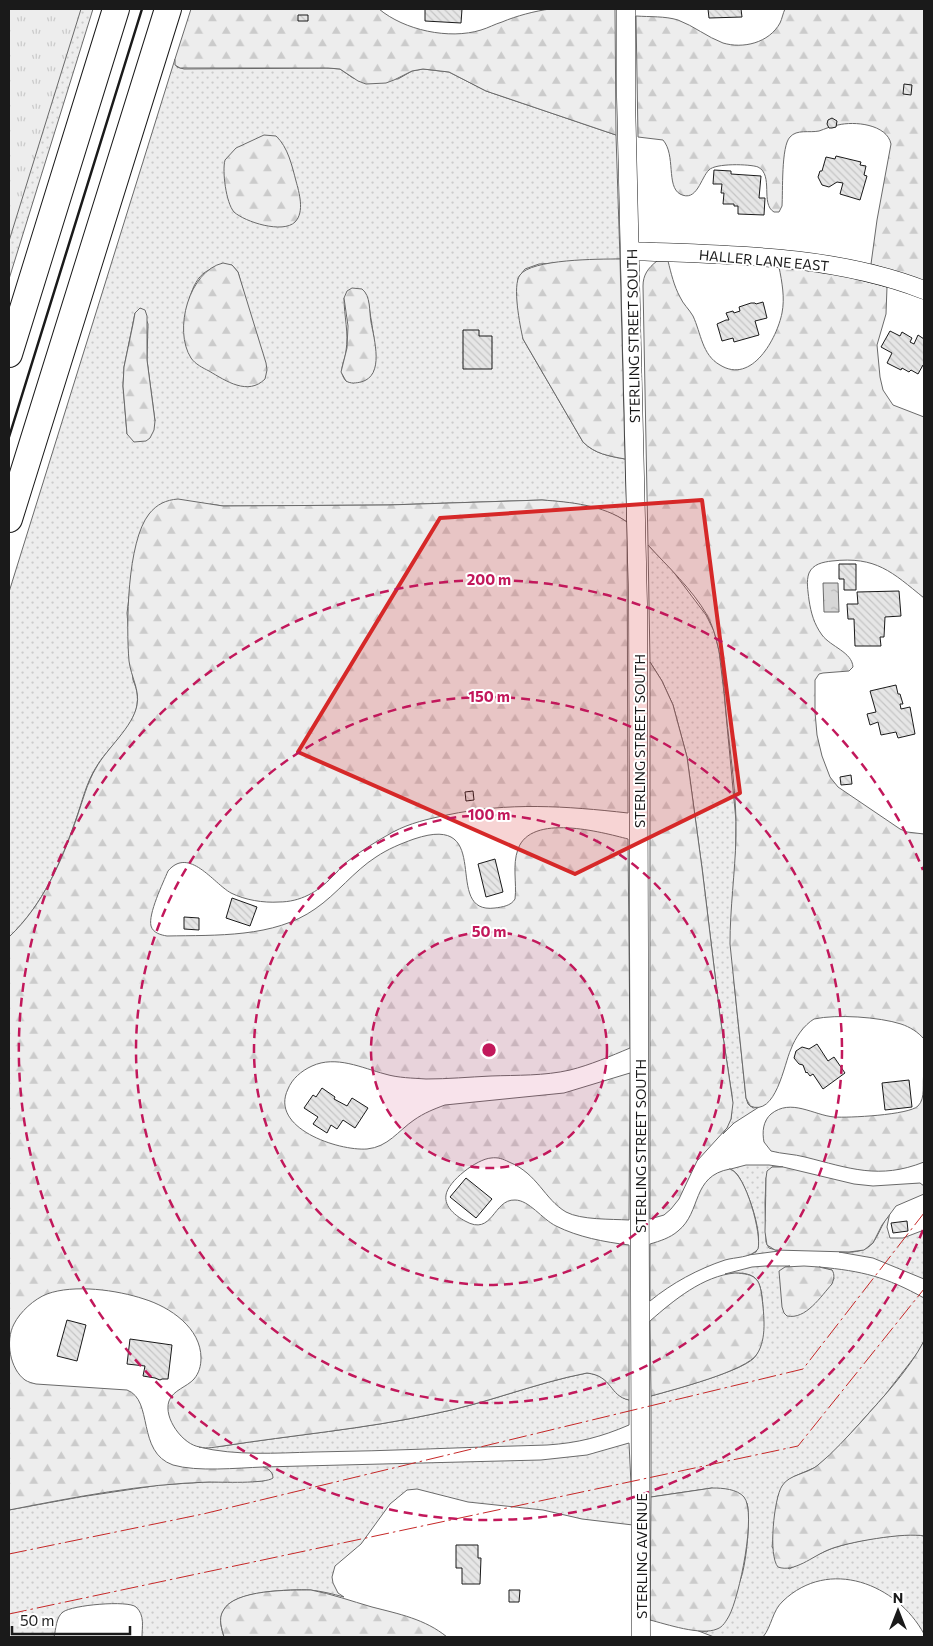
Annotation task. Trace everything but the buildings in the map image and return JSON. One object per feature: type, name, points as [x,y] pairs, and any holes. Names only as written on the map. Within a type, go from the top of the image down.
[{"type":"highway","points":[[9,354],[116,9]]},
{"type":"highway","points":[[9,519],[168,9]]},
{"type":"street","name":"STERLING STREET SOUTH","points":[[626,9],[638,586],[641,1474]]},
{"type":"street","name":"HALLER LANE EAST","points":[[630,251],[812,262],[887,278],[924,290]]},
{"type":"street","name":"STERLING AVENUE","points":[[641,1474],[641,1637]]},
{"type":"highlighted area","points":[[702,500],[740,793],[575,874],[298,752],[440,518]]},
{"type":"green space","points":[[558,8],[615,9],[616,135],[486,91],[449,72],[423,69],[412,71],[386,83],[366,84],[340,69],[180,68],[175,65],[175,59],[191,9],[379,9],[401,23],[414,28],[455,34],[481,30],[519,16],[544,10]]},
{"type":"green space","points":[[9,9],[93,9],[9,279]]},
{"type":"green space","points":[[9,9],[81,9],[9,241]]},
{"type":"green space","points":[[785,9],[924,9],[924,281],[871,264],[891,144],[888,137],[877,128],[852,123],[833,126],[819,131],[800,132],[790,137],[785,150],[782,206],[779,212],[774,212],[770,208],[765,176],[763,171],[754,166],[733,165],[712,168],[706,173],[695,192],[686,196],[680,194],[673,184],[669,154],[663,140],[638,137],[636,16],[663,17],[678,20],[723,43],[747,45],[762,40],[775,30],[780,23]]},
{"type":"green space","points":[[175,59],[177,67],[184,69],[328,68],[340,69],[353,78],[398,79],[412,71],[423,69],[449,72],[486,91],[616,135],[620,259],[539,264],[525,269],[518,278],[523,339],[583,442],[597,452],[625,459],[627,522],[597,509],[542,500],[388,505],[223,506],[210,504],[134,559],[127,613],[133,680],[137,696],[135,713],[127,728],[92,775],[64,851],[50,882],[32,911],[9,937],[9,592]],"holes":[[[232,265],[238,272],[249,312],[185,323],[191,294],[198,279],[209,270]],[[344,298],[368,300],[374,338],[354,383],[346,381],[342,374],[347,344]],[[142,309],[148,324],[147,360],[155,421],[127,434],[123,386],[124,367],[135,313]]]},
{"type":"green space","points":[[264,135],[276,136],[287,151],[300,196],[301,208],[298,218],[295,222],[282,227],[255,223],[234,212],[229,202],[224,179],[225,160],[236,148]]},
{"type":"green space","points":[[620,259],[625,459],[597,452],[583,442],[523,339],[517,296],[520,275],[537,266],[566,261]]},
{"type":"green space","points":[[657,261],[668,261],[678,293],[693,316],[709,356],[720,365],[732,370],[742,369],[752,364],[769,346],[775,334],[783,307],[783,290],[779,267],[841,275],[887,287],[886,314],[877,345],[883,390],[893,405],[924,417],[924,598],[882,568],[860,561],[832,561],[819,564],[813,567],[809,573],[807,583],[813,618],[817,627],[826,639],[849,657],[853,667],[849,671],[819,674],[815,680],[817,735],[830,777],[838,787],[900,829],[907,832],[924,834],[924,1039],[908,1027],[881,1020],[858,1017],[823,1017],[814,1019],[803,1028],[795,1041],[773,1097],[766,1104],[759,1107],[750,1106],[746,1098],[730,944],[736,822],[733,774],[719,650],[712,626],[701,605],[648,545],[643,286],[647,272]]},
{"type":"green space","points":[[223,263],[232,265],[238,272],[266,363],[265,379],[251,386],[237,385],[202,367],[191,358],[186,346],[184,318],[193,289],[201,277],[211,268]]},
{"type":"green space","points":[[352,288],[362,289],[367,296],[376,365],[368,378],[361,382],[350,383],[346,381],[341,372],[347,348],[348,326],[344,298],[347,291]]},
{"type":"green space","points":[[140,308],[145,310],[147,316],[147,360],[155,421],[154,430],[150,438],[146,441],[134,442],[127,434],[123,386],[124,367],[135,313]]},
{"type":"green space","points":[[178,499],[223,506],[388,505],[542,500],[575,503],[597,508],[618,516],[627,522],[628,813],[537,806],[492,808],[426,820],[399,829],[364,849],[315,892],[287,902],[260,901],[236,895],[224,888],[201,869],[184,862],[176,864],[168,871],[156,899],[151,926],[155,932],[167,936],[225,935],[263,930],[281,925],[315,909],[331,897],[360,869],[385,852],[414,839],[439,834],[454,839],[462,850],[471,896],[479,906],[501,907],[509,905],[515,899],[515,862],[518,849],[525,838],[537,831],[551,828],[568,828],[628,839],[630,1048],[570,1070],[530,1075],[406,1078],[340,1062],[321,1063],[308,1068],[294,1079],[288,1089],[285,1103],[288,1115],[297,1126],[309,1134],[340,1146],[367,1149],[387,1142],[408,1124],[429,1111],[445,1105],[564,1093],[630,1073],[629,1220],[588,1218],[572,1215],[558,1207],[527,1173],[519,1167],[498,1158],[485,1159],[471,1166],[457,1177],[446,1195],[447,1203],[455,1214],[474,1225],[487,1221],[502,1205],[508,1201],[515,1200],[530,1206],[551,1223],[564,1230],[591,1238],[629,1245],[629,1400],[618,1395],[602,1378],[587,1373],[548,1382],[452,1410],[407,1419],[328,1432],[203,1448],[194,1445],[181,1436],[172,1422],[168,1408],[171,1397],[194,1379],[201,1364],[200,1347],[190,1328],[164,1307],[133,1296],[95,1289],[58,1291],[42,1296],[28,1306],[17,1319],[11,1331],[10,1354],[16,1369],[25,1380],[36,1384],[127,1390],[135,1396],[140,1404],[149,1438],[154,1449],[162,1458],[173,1465],[217,1469],[263,1467],[270,1471],[273,1478],[252,1482],[184,1483],[134,1488],[9,1510],[9,937],[42,897],[65,850],[93,774],[135,713],[138,699],[129,661],[128,606],[136,544],[149,514],[162,503]]},
{"type":"green space","points":[[648,545],[672,570],[706,615],[714,631],[719,651],[736,821],[734,982],[746,1098],[748,1104],[753,1108],[759,1107],[734,1123],[723,1134],[731,1119],[732,1096],[687,757],[673,705],[662,681],[650,662]]},
{"type":"green space","points":[[650,662],[662,681],[673,705],[687,757],[733,1103],[731,1119],[727,1128],[697,1161],[679,1199],[664,1215],[650,1219]]},
{"type":"green space","points":[[924,1073],[924,1162],[893,1170],[864,1170],[771,1151],[764,1142],[763,1131],[766,1120],[771,1114],[786,1107],[794,1107],[834,1117],[878,1115],[912,1109],[918,1106],[922,1099]]},
{"type":"green space","points":[[746,1165],[783,1167],[772,1167],[766,1178],[766,1242],[769,1248],[779,1251],[748,1255],[756,1252],[758,1245],[757,1225],[743,1184],[737,1174],[730,1169]]},
{"type":"green space","points":[[772,1167],[783,1167],[854,1184],[873,1186],[920,1183],[924,1186],[924,1194],[896,1206],[882,1225],[873,1243],[864,1250],[849,1252],[775,1250],[767,1245],[765,1232],[766,1178],[767,1171]]},
{"type":"green space","points":[[730,1169],[736,1173],[747,1193],[758,1231],[758,1249],[747,1256],[725,1260],[695,1272],[676,1282],[650,1301],[650,1244],[678,1231],[686,1223],[698,1196],[709,1179],[718,1173]]},
{"type":"green space","points":[[890,1212],[887,1227],[890,1238],[903,1238],[924,1230],[924,1279],[873,1258],[839,1252],[861,1251],[868,1248]]},
{"type":"green space","points":[[790,1266],[785,1267],[809,1309],[834,1279],[832,1270],[819,1267],[874,1276],[924,1298],[924,1341],[919,1351],[885,1395],[834,1452],[816,1467],[793,1477],[778,1496],[772,1547],[789,1569],[828,1550],[848,1544],[890,1536],[924,1536],[924,1634],[912,1616],[880,1590],[861,1582],[841,1579],[821,1581],[801,1588],[783,1601],[776,1609],[763,1637],[714,1637],[696,1630],[707,1632],[732,1596],[742,1576],[747,1544],[747,1503],[712,1488],[651,1497],[651,1396],[721,1375],[754,1358],[758,1352],[762,1332],[763,1307],[760,1286],[757,1280],[750,1275],[742,1273],[725,1274],[752,1267]]},
{"type":"green space","points":[[804,1266],[832,1270],[834,1277],[832,1284],[807,1311],[794,1316],[787,1316],[782,1307],[779,1271],[785,1267]]},
{"type":"green space","points":[[735,1273],[752,1276],[760,1286],[764,1334],[757,1354],[739,1367],[725,1373],[651,1396],[650,1321],[679,1297],[700,1284],[723,1275]]},
{"type":"green space","points":[[924,1341],[924,1536],[904,1535],[876,1538],[828,1550],[797,1566],[790,1568],[778,1567],[773,1551],[773,1527],[779,1492],[782,1486],[789,1479],[814,1468],[840,1444],[895,1383],[911,1363]]},
{"type":"green space","points":[[587,1373],[602,1378],[618,1394],[629,1400],[629,1425],[589,1439],[547,1445],[271,1453],[227,1452],[199,1447],[223,1446],[407,1419],[452,1410],[548,1382]]},
{"type":"green space","points":[[629,1443],[633,1525],[582,1519],[543,1510],[468,1502],[417,1489],[407,1490],[390,1504],[361,1544],[335,1566],[332,1577],[333,1583],[338,1593],[344,1597],[318,1591],[301,1590],[264,1592],[240,1598],[231,1602],[221,1615],[224,1637],[142,1637],[142,1617],[136,1607],[122,1604],[100,1604],[77,1607],[63,1612],[58,1620],[54,1637],[9,1637],[9,1510],[160,1485],[263,1481],[273,1475],[263,1467],[541,1460],[587,1455]]},
{"type":"green space","points":[[712,1488],[725,1489],[741,1494],[747,1506],[749,1520],[742,1575],[729,1616],[721,1627],[710,1631],[684,1629],[650,1620],[651,1497]]},
{"type":"green space","points":[[311,1590],[411,1618],[430,1626],[447,1637],[224,1637],[221,1624],[223,1611],[238,1598],[263,1592]]},
{"type":"water","points":[[823,583],[838,583],[839,612],[824,612]]},
{"type":"wall","points":[[9,437],[142,9]]},
{"type":"power","points":[[9,1554],[203,1514],[803,1369],[924,1213]]},
{"type":"power","points":[[9,1614],[798,1446],[924,1289]]}]
